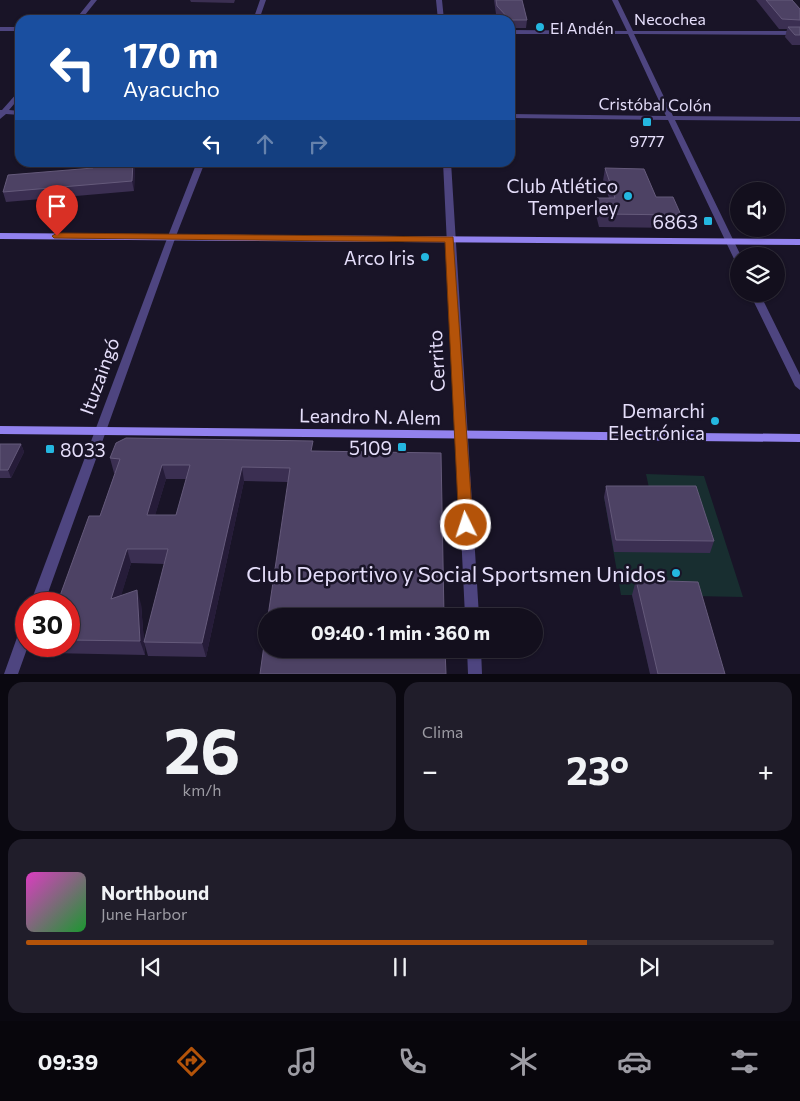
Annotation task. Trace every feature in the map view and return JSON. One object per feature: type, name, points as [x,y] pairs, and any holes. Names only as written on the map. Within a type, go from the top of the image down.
[{"type":"main road","points":[[0,236],[800,242]]},
{"type":"main road","name":"Leandro N. Alem","points":[[0,430],[800,438]]},
{"type":"street","points":[[82,15],[94,0]]},
{"type":"street","points":[[258,15],[263,0]]},
{"type":"street","points":[[440,0],[441,15]]},
{"type":"street","points":[[615,0],[732,247]]},
{"type":"street","points":[[0,29],[15,29]]},
{"type":"street","name":"Necochea","points":[[515,32],[800,33]]},
{"type":"street","points":[[1,114],[15,98]]},
{"type":"street","points":[[1,114],[15,113]]},
{"type":"street","name":"Cristóbal Colón","points":[[515,116],[800,119]]},
{"type":"street","name":"Ituzaingó","points":[[41,592],[199,167]]},
{"type":"street","name":"Cerrito","points":[[447,167],[460,434],[471,608]]},
{"type":"street","points":[[759,302],[800,386]]},
{"type":"street","points":[[11,674],[17,657]]},
{"type":"street","points":[[474,658],[475,674]]},
{"type":"green space","name":"Club Deportivo y Social Sportsmen Unidos","points":[[646,474],[704,476],[743,597],[694,596],[715,673],[650,673],[632,595],[621,595],[604,497],[651,497]]},
{"type":"building","points":[[496,0],[522,0],[527,20],[515,20],[515,15],[505,15],[497,6]]},
{"type":"building","points":[[766,0],[792,0],[800,9],[800,20],[782,19]]},
{"type":"building","points":[[788,27],[800,27],[800,35],[795,35]]},
{"type":"building","points":[[133,167],[132,181],[3,192],[8,175],[93,168]]},
{"type":"building","points":[[605,168],[644,169],[656,197],[673,197],[681,215],[602,214],[597,198],[615,198]]},
{"type":"building","points":[[126,438],[313,441],[311,451],[441,453],[444,608],[269,608],[290,468],[242,467],[202,643],[144,642],[168,549],[127,549],[111,599],[137,590],[140,641],[80,640],[80,592],[61,592],[89,516],[100,516],[120,459],[110,458],[116,443]],"holes":[[[162,465],[190,465],[176,515],[147,515]]]},
{"type":"building","points":[[0,444],[21,444],[8,470],[0,470]]},
{"type":"building","points":[[606,486],[696,486],[714,541],[616,540]]},
{"type":"building","points":[[636,580],[698,582],[725,674],[658,674]]},
{"type":"building","points":[[262,658],[445,658],[446,674],[260,674]]},
{"type":"place","name":"El Andén","points":[[540,27]]},
{"type":"place","name":"9777","points":[[647,122]]},
{"type":"place","name":"Club Atlético Temperley","points":[[628,196]]},
{"type":"place","name":"6863","points":[[708,221]]},
{"type":"place","name":"Arco Iris","points":[[425,257]]},
{"type":"place","name":"Demarchi Electrónica","points":[[715,421]]},
{"type":"place","name":"5109","points":[[402,447]]},
{"type":"place","name":"8033","points":[[50,449]]},
{"type":"place","name":"Club Deportivo y Social Sportsmen Unidos","points":[[676,573]]},
{"type":"route","points":[[57,236],[450,239],[466,525]]}]
